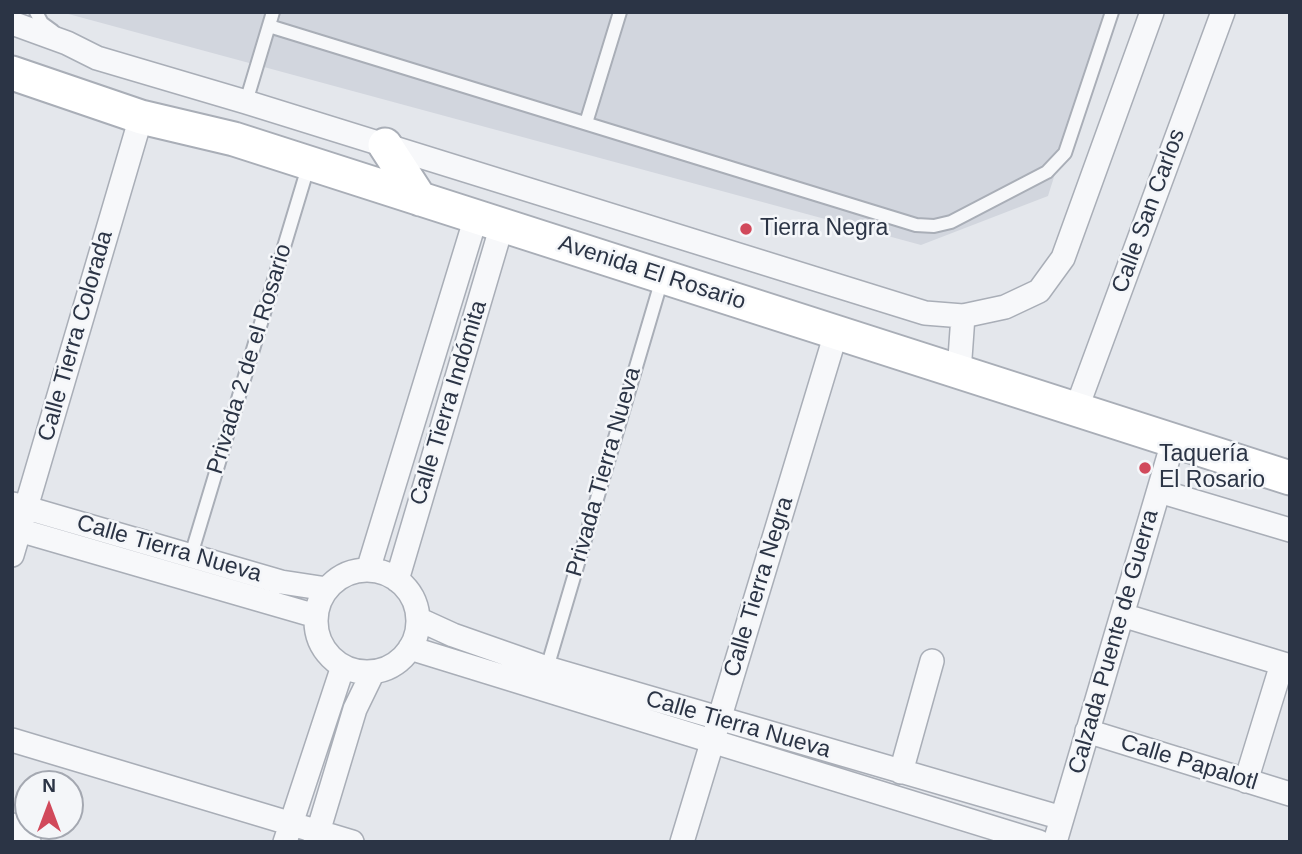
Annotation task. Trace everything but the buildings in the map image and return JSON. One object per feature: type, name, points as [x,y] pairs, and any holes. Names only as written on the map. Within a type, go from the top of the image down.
[{"type":"street","name":"Avenida El Rosario","points":[[12,23],[97,58],[925,313],[963,316],[1005,307],[1039,291],[1063,258],[1152,12]]},
{"type":"street","name":"Calle San Carlos","points":[[1076,410],[1223,12]]},
{"type":"street","name":"Avenida El Rosario","points":[[12,73],[141,117],[234,139],[1290,478]]},
{"type":"street","name":"Calle Tierra Colorada","points":[[12,555],[19,506],[141,117]]},
{"type":"street","points":[[385,145],[420,199]]},
{"type":"street","name":"Calle Tierra Indómita","points":[[368,570],[489,221]]},
{"type":"street","name":"Calle Tierra Indómita","points":[[397,580],[489,221]]},
{"type":"street","points":[[959,372],[963,316]]},
{"type":"street","name":"Calle Tierra Negra","points":[[682,842],[836,333]]},
{"type":"street","name":"Calzada Puente de Guerra","points":[[1055,842],[1173,442]]},
{"type":"street","points":[[1159,491],[1290,530]]},
{"type":"street","name":"Calle Tierra Nueva","points":[[19,506],[281,582],[327,589]]},
{"type":"street","name":"Calle Tierra Nueva","points":[[15,529],[316,616]]},
{"type":"street","points":[[368,570],[397,580],[415,604],[418,619],[411,648],[401,659],[373,672],[343,666],[322,646],[317,631],[316,616],[327,589],[353,572],[368,570]]},
{"type":"street","points":[[1122,615],[1286,665],[1246,781]]},
{"type":"street","name":"Calle Tierra Nueva","points":[[418,619],[453,635],[716,730],[1039,842]]},
{"type":"street","name":"Calle Tierra Nueva","points":[[411,648],[716,730],[901,772],[1062,818]]},
{"type":"street","points":[[901,772],[932,661]]},
{"type":"street","points":[[288,832],[343,666]]},
{"type":"street","points":[[316,836],[355,709],[373,672]]},
{"type":"street","name":"Calle Papalotl","points":[[1087,732],[1290,794]]},
{"type":"street","points":[[12,740],[288,832],[352,842]]},
{"type":"street","points":[[12,825],[29,842]]},
{"type":"lane","points":[[36,12],[43,23],[66,43]]},
{"type":"lane","points":[[246,102],[273,12]]},
{"type":"lane","points":[[586,123],[620,12]]},
{"type":"lane","points":[[269,26],[916,225],[934,226],[951,222],[1047,172],[1059,162],[1065,153],[1112,12]]},
{"type":"lane","name":"Privada 2 de el Rosario","points":[[191,555],[309,163]]},
{"type":"lane","name":"Privada Tierra Nueva","points":[[547,668],[662,277]]},
{"type":"shaded area","points":[[61,12],[1106,12],[1048,196],[921,245]]},
{"type":"place","name":"Tierra Negra","points":[[746,229]]},
{"type":"place","name":"Taquería El Rosario","points":[[1145,468]]}]
